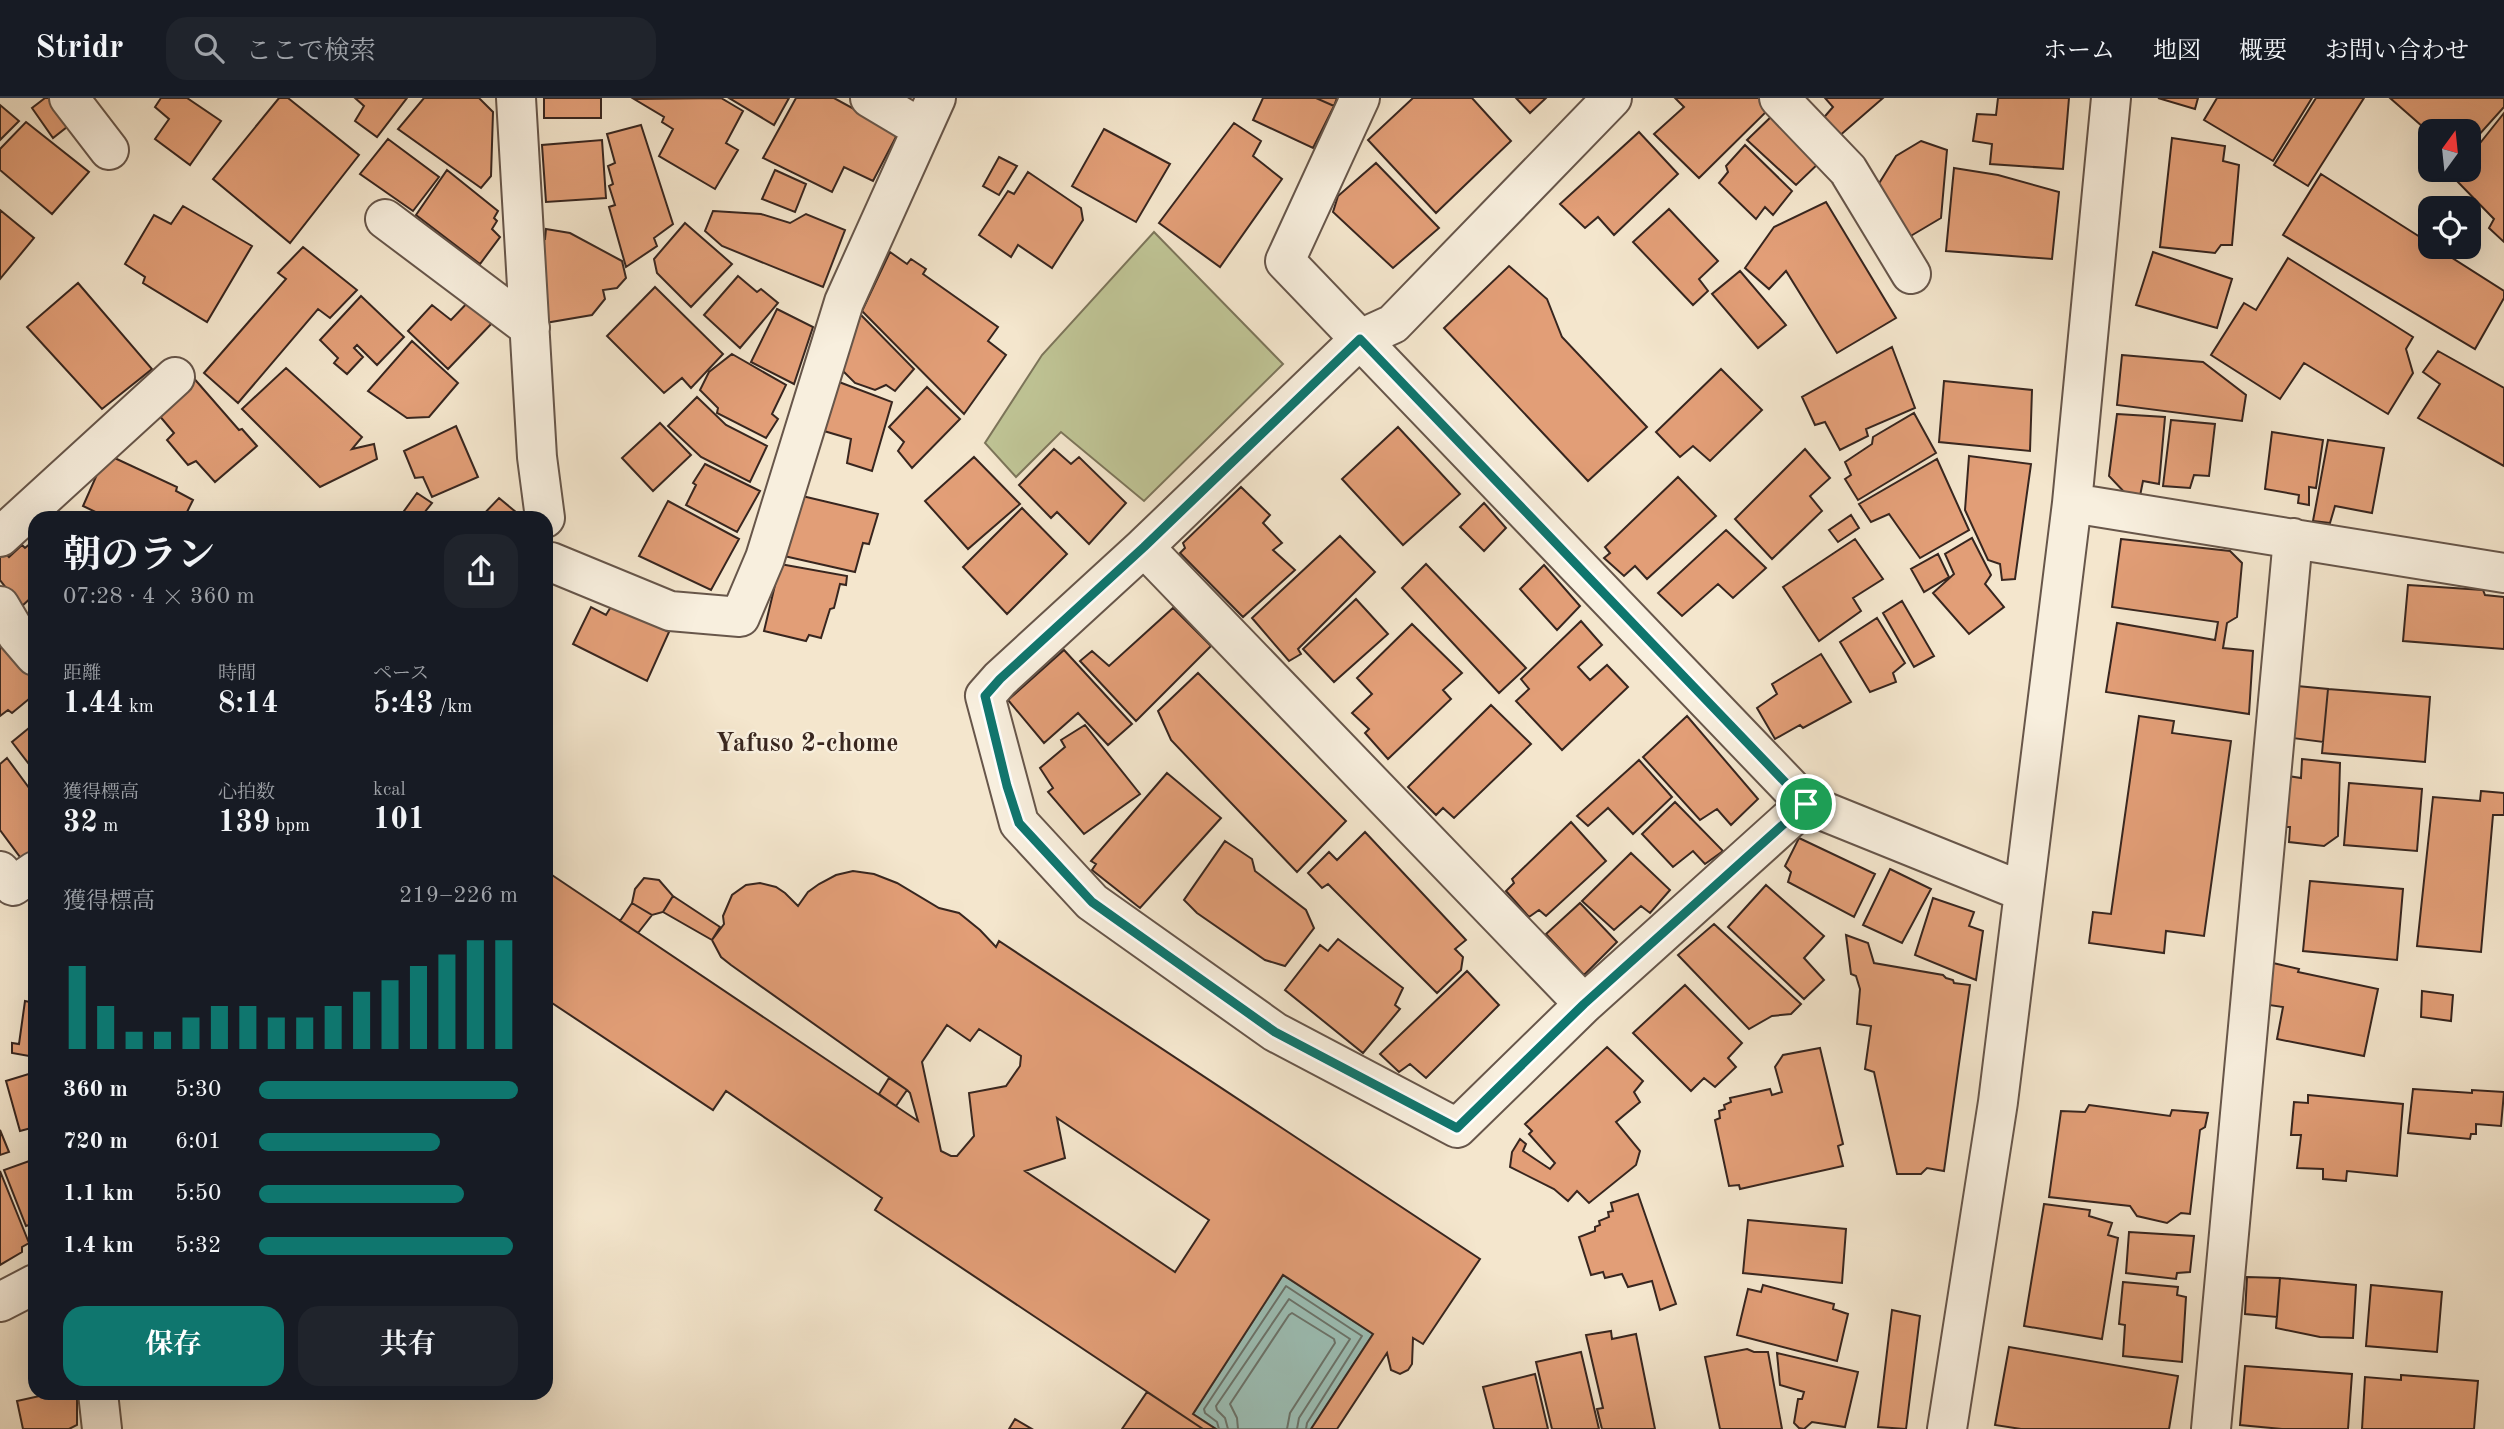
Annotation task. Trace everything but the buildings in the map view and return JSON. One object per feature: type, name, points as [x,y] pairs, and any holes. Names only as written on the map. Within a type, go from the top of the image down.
[{"type":"street","points":[[68,98],[109,150]]},
{"type":"street","points":[[516,98],[537,457],[544,511]]},
{"type":"street","points":[[553,569],[670,611],[740,617],[765,558],[844,302],[929,113],[870,98]]},
{"type":"street","points":[[1360,98],[1285,261],[1806,804],[2024,892]]},
{"type":"street","points":[[1612,98],[1393,324],[1360,339],[985,696],[1007,786],[1019,823],[1092,902],[1275,1032],[1457,1128],[1584,1004],[1806,804]]},
{"type":"street","points":[[1779,98],[1848,170],[1911,274]]},
{"type":"street","points":[[1947,1429],[1998,1102],[2072,503],[2111,98]]},
{"type":"street","points":[[385,219],[530,328]]},
{"type":"street","points":[[29,511],[176,377]]},
{"type":"street","points":[[2072,503],[2504,573]]},
{"type":"street","points":[[0,537],[28,512]]},
{"type":"street","points":[[2211,1429],[2293,538]]},
{"type":"street","points":[[1144,547],[1584,1004]]},
{"type":"street","points":[[0,606],[28,648]]},
{"type":"street","points":[[0,871],[13,886],[28,876]]},
{"type":"street","points":[[0,1302],[28,1288]]},
{"type":"street","points":[[99,1400],[102,1429]]},
{"type":"green space","points":[[1154,232],[1283,364],[1144,501],[1061,432],[1016,477],[985,443],[1042,355]]},
{"type":"water","points":[[1283,1275],[1373,1334],[1311,1429],[1216,1429],[1193,1414]]},
{"type":"district","name":"Yafuso 2-chome","points":[[807,742]]},
{"type":"route","points":[[1360,339],[1806,804],[1584,1004],[1457,1128],[1275,1032],[1092,902],[1019,823],[985,696],[1360,339]]}]
